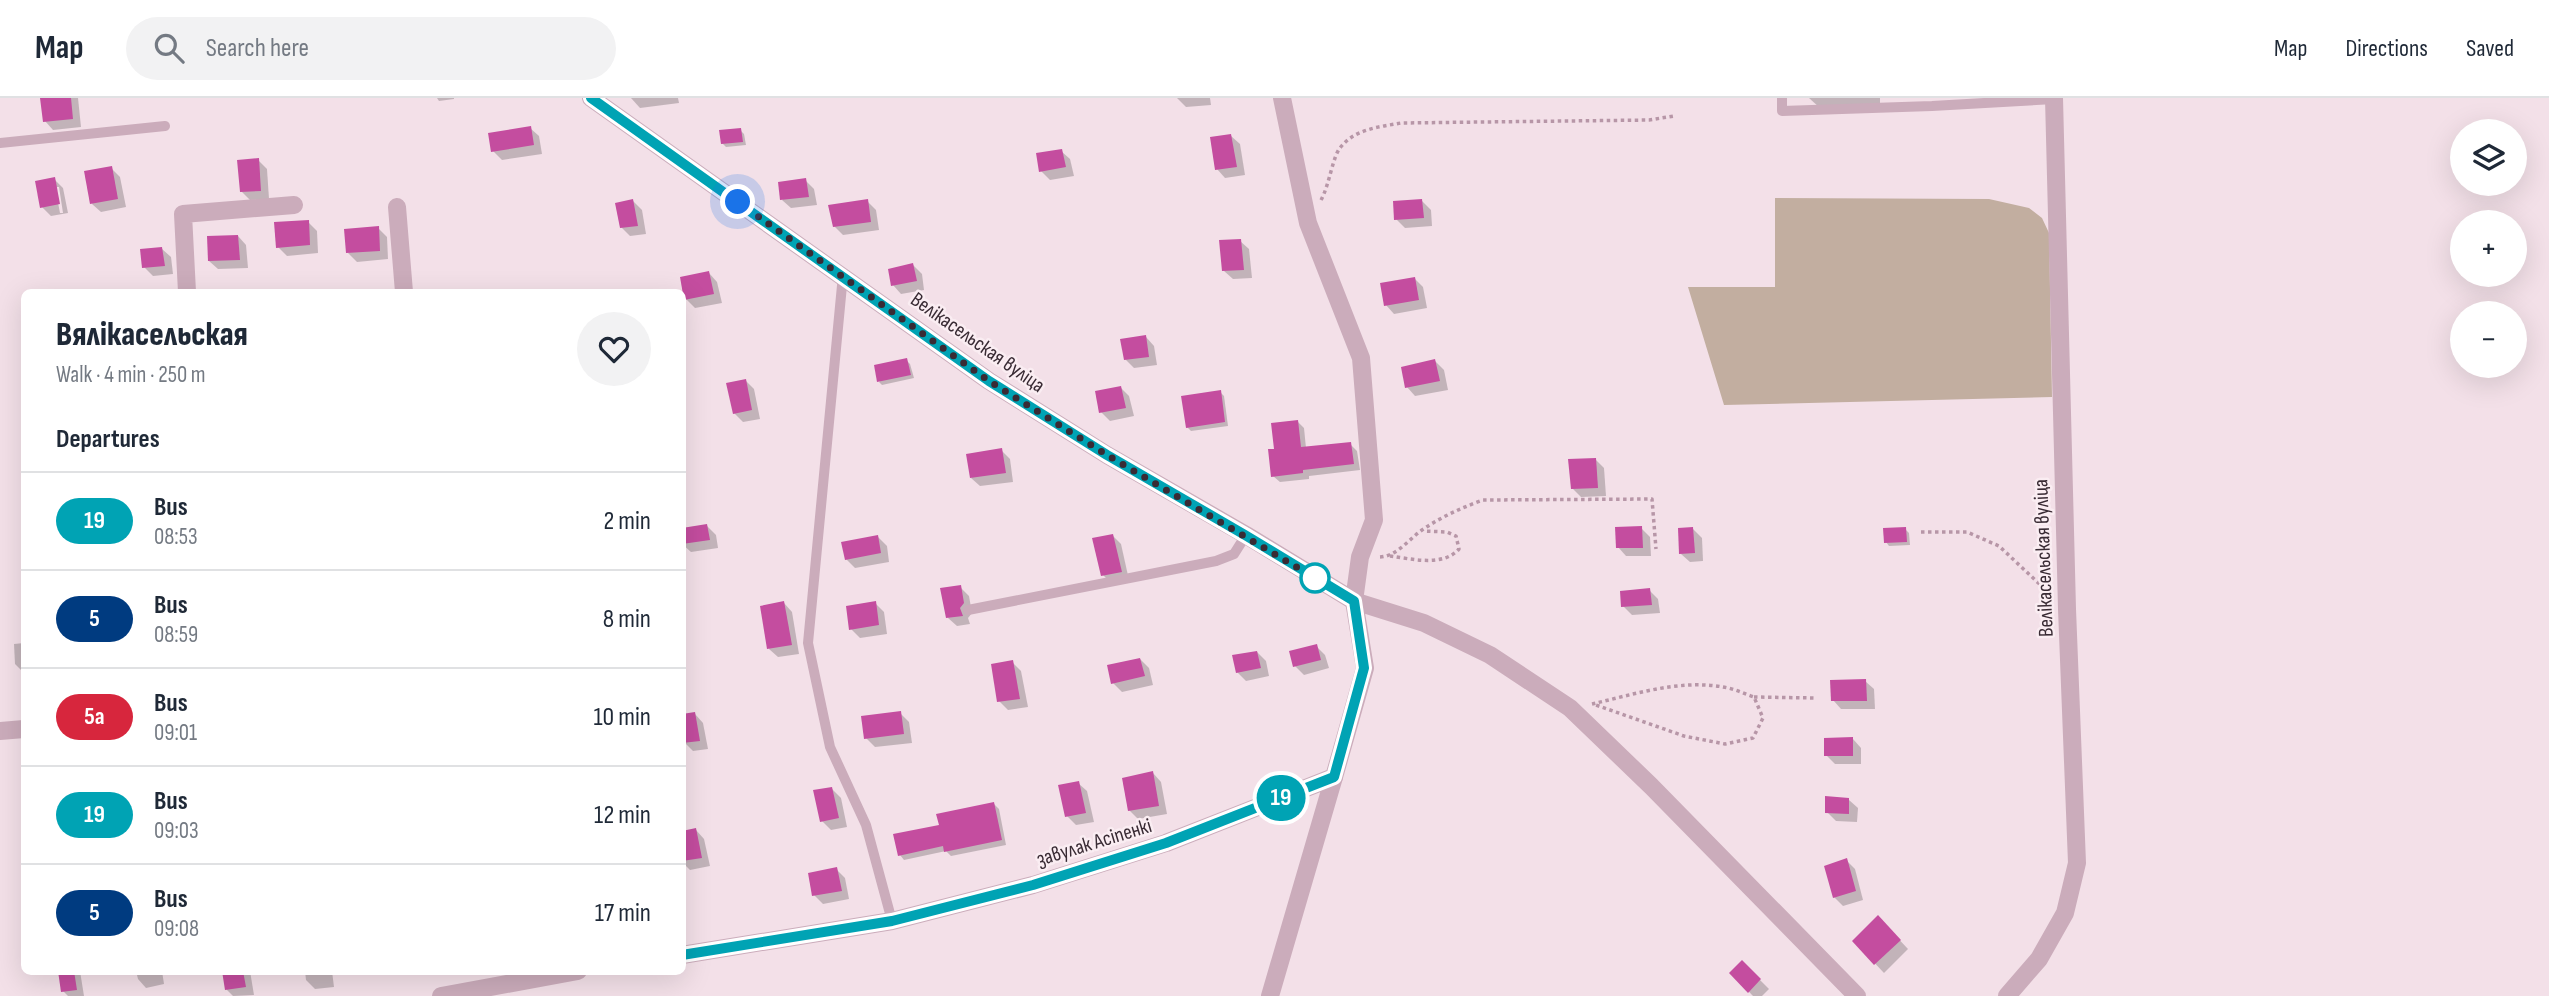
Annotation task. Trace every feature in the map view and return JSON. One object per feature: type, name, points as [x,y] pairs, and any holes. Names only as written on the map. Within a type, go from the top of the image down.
[{"type":"street","name":"Велікасельская вуліца","points":[[591,98],[989,381],[1107,455],[1354,601],[1424,623],[1490,654],[1570,708],[1651,786],[1857,996]]},
{"type":"street","points":[[1270,996],[1364,668],[1354,601],[1360,557],[1374,520],[1361,358],[1308,223],[1282,98]]},
{"type":"street","name":"Велікасельская вуліца","points":[[2007,996],[2039,959],[2065,913],[2077,863],[2067,609],[2054,98]]},
{"type":"street","points":[[187,289],[183,214],[294,205]]},
{"type":"street","points":[[397,207],[404,289]]},
{"type":"street","points":[[0,731],[21,729]]},
{"type":"street","name":"завулак Асіпенкі","points":[[686,954],[892,921],[1033,885],[1166,843],[1334,777]]},
{"type":"street","points":[[441,996],[556,975]]},
{"type":"lane","points":[[1782,98],[1782,111],[2054,98]]},
{"type":"lane","points":[[0,143],[165,126]]},
{"type":"lane","points":[[843,275],[808,643],[830,747],[866,825],[892,921]]},
{"type":"lane","points":[[968,610],[1216,561],[1234,554],[1245,535]]},
{"type":"path","points":[[1308,223],[1328,188],[1339,148],[1364,130],[1401,123],[1649,120],[1674,116]]},
{"type":"path","points":[[1390,556],[1421,531],[1459,508],[1483,500],[1651,499],[1656,549]]},
{"type":"path","points":[[1360,557],[1390,556],[1433,560],[1452,557],[1459,549],[1457,536],[1447,532],[1421,531]]},
{"type":"path","points":[[1921,532],[1967,533],[1998,546],[2067,609]]},
{"type":"path","points":[[1570,708],[1653,690],[1695,686],[1727,688],[1754,697],[1815,698]]},
{"type":"path","points":[[1592,704],[1684,736],[1725,744],[1753,738],[1763,718],[1754,697]]},
{"type":"shaded area","points":[[1775,198],[1989,199],[2029,208],[2042,218],[2049,233],[2052,397],[1724,405],[1688,287],[1775,287]]},
{"type":"building","points":[[40,98],[71,98],[73,119],[43,122]]},
{"type":"building","points":[[531,126],[534,145],[491,152],[488,133]]},
{"type":"building","points":[[741,128],[743,142],[721,144],[719,130]]},
{"type":"building","points":[[1231,134],[1237,167],[1215,170],[1210,137]]},
{"type":"building","points":[[1062,149],[1066,167],[1039,172],[1036,153]]},
{"type":"building","points":[[259,158],[261,191],[240,192],[237,160]]},
{"type":"building","points":[[112,166],[118,199],[90,204],[84,171]]},
{"type":"building","points":[[55,177],[60,204],[40,208],[35,181]]},
{"type":"building","points":[[806,178],[809,197],[780,200],[778,182]]},
{"type":"building","points":[[633,199],[638,226],[620,228],[615,203]]},
{"type":"building","points":[[868,199],[871,222],[833,227],[828,205]]},
{"type":"building","points":[[1422,199],[1424,218],[1394,220],[1393,201]]},
{"type":"building","points":[[309,220],[310,245],[276,248],[274,222]]},
{"type":"building","points":[[379,226],[380,251],[346,253],[344,229]]},
{"type":"building","points":[[238,235],[240,260],[208,261],[207,236]]},
{"type":"building","points":[[1241,239],[1244,270],[1222,271],[1219,240]]},
{"type":"building","points":[[162,247],[165,266],[142,268],[140,249]]},
{"type":"building","points":[[913,263],[917,281],[891,286],[888,269]]},
{"type":"building","points":[[709,271],[714,294],[686,300],[686,289],[682,289],[680,277]]},
{"type":"building","points":[[1415,277],[1419,300],[1384,306],[1380,283]]},
{"type":"building","points":[[1146,335],[1149,357],[1124,360],[1120,339]]},
{"type":"building","points":[[907,358],[911,375],[877,382],[874,365]]},
{"type":"building","points":[[1435,359],[1440,381],[1405,388],[1401,367]]},
{"type":"building","points":[[746,379],[752,410],[733,414],[726,383]]},
{"type":"building","points":[[1121,386],[1126,408],[1099,413],[1095,391]]},
{"type":"building","points":[[1221,390],[1225,422],[1186,428],[1181,396]]},
{"type":"building","points":[[1298,420],[1301,447],[1351,442],[1354,464],[1271,477],[1268,449],[1274,449],[1271,423]]},
{"type":"building","points":[[1002,448],[1006,473],[970,478],[966,454]]},
{"type":"building","points":[[1596,458],[1598,488],[1571,489],[1568,459]]},
{"type":"building","points":[[707,524],[710,540],[686,543],[686,527]]},
{"type":"building","points":[[1642,526],[1643,548],[1616,548],[1615,527]]},
{"type":"building","points":[[1693,527],[1695,553],[1679,554],[1678,528]]},
{"type":"building","points":[[1906,527],[1907,542],[1884,543],[1883,528]]},
{"type":"building","points":[[1113,534],[1122,572],[1101,576],[1092,538]]},
{"type":"building","points":[[878,535],[881,553],[845,560],[841,542]]},
{"type":"building","points":[[961,585],[964,603],[960,608],[963,616],[946,618],[940,588]]},
{"type":"building","points":[[1650,588],[1652,605],[1621,607],[1620,591]]},
{"type":"building","points":[[784,601],[792,645],[767,649],[760,606]]},
{"type":"building","points":[[876,601],[879,625],[849,630],[846,606]]},
{"type":"building","points":[[1317,644],[1321,660],[1293,667],[1289,651]]},
{"type":"building","points":[[1257,651],[1261,668],[1236,673],[1232,655]]},
{"type":"building","points":[[1140,658],[1145,676],[1111,684],[1107,665]]},
{"type":"building","points":[[1013,660],[1020,699],[997,702],[991,664]]},
{"type":"building","points":[[1866,679],[1867,701],[1831,701],[1830,680]]},
{"type":"building","points":[[901,711],[904,734],[864,739],[861,716]]},
{"type":"building","points":[[695,712],[700,741],[686,743],[686,713]]},
{"type":"building","points":[[1853,737],[1853,756],[1824,756],[1824,738]]},
{"type":"building","points":[[1153,771],[1159,806],[1128,811],[1122,778]]},
{"type":"building","points":[[1079,781],[1086,813],[1065,817],[1058,785]]},
{"type":"building","points":[[832,787],[839,818],[820,822],[813,790]]},
{"type":"building","points":[[1825,796],[1849,798],[1849,814],[1825,813]]},
{"type":"building","points":[[994,802],[1002,840],[944,852],[943,846],[898,856],[893,834],[939,825],[936,814]]},
{"type":"building","points":[[696,828],[702,858],[686,860],[686,830]]},
{"type":"building","points":[[1847,858],[1856,891],[1833,898],[1824,866]]},
{"type":"building","points":[[837,867],[842,891],[812,896],[808,873]]},
{"type":"building","points":[[1878,915],[1901,940],[1874,965],[1852,941]]},
{"type":"building","points":[[1742,960],[1761,979],[1748,993],[1729,973]]},
{"type":"building","points":[[59,975],[75,975],[77,990],[61,992]]},
{"type":"building","points":[[223,975],[244,975],[246,987],[225,990]]},
{"type":"bus line","name":"19","points":[[591,98],[989,381],[1107,455],[1354,601],[1364,668],[1334,777],[1166,843],[1033,885],[892,921],[686,954]]},
{"type":"route","points":[[738,202],[989,381],[1107,455],[1315,578]]}]
